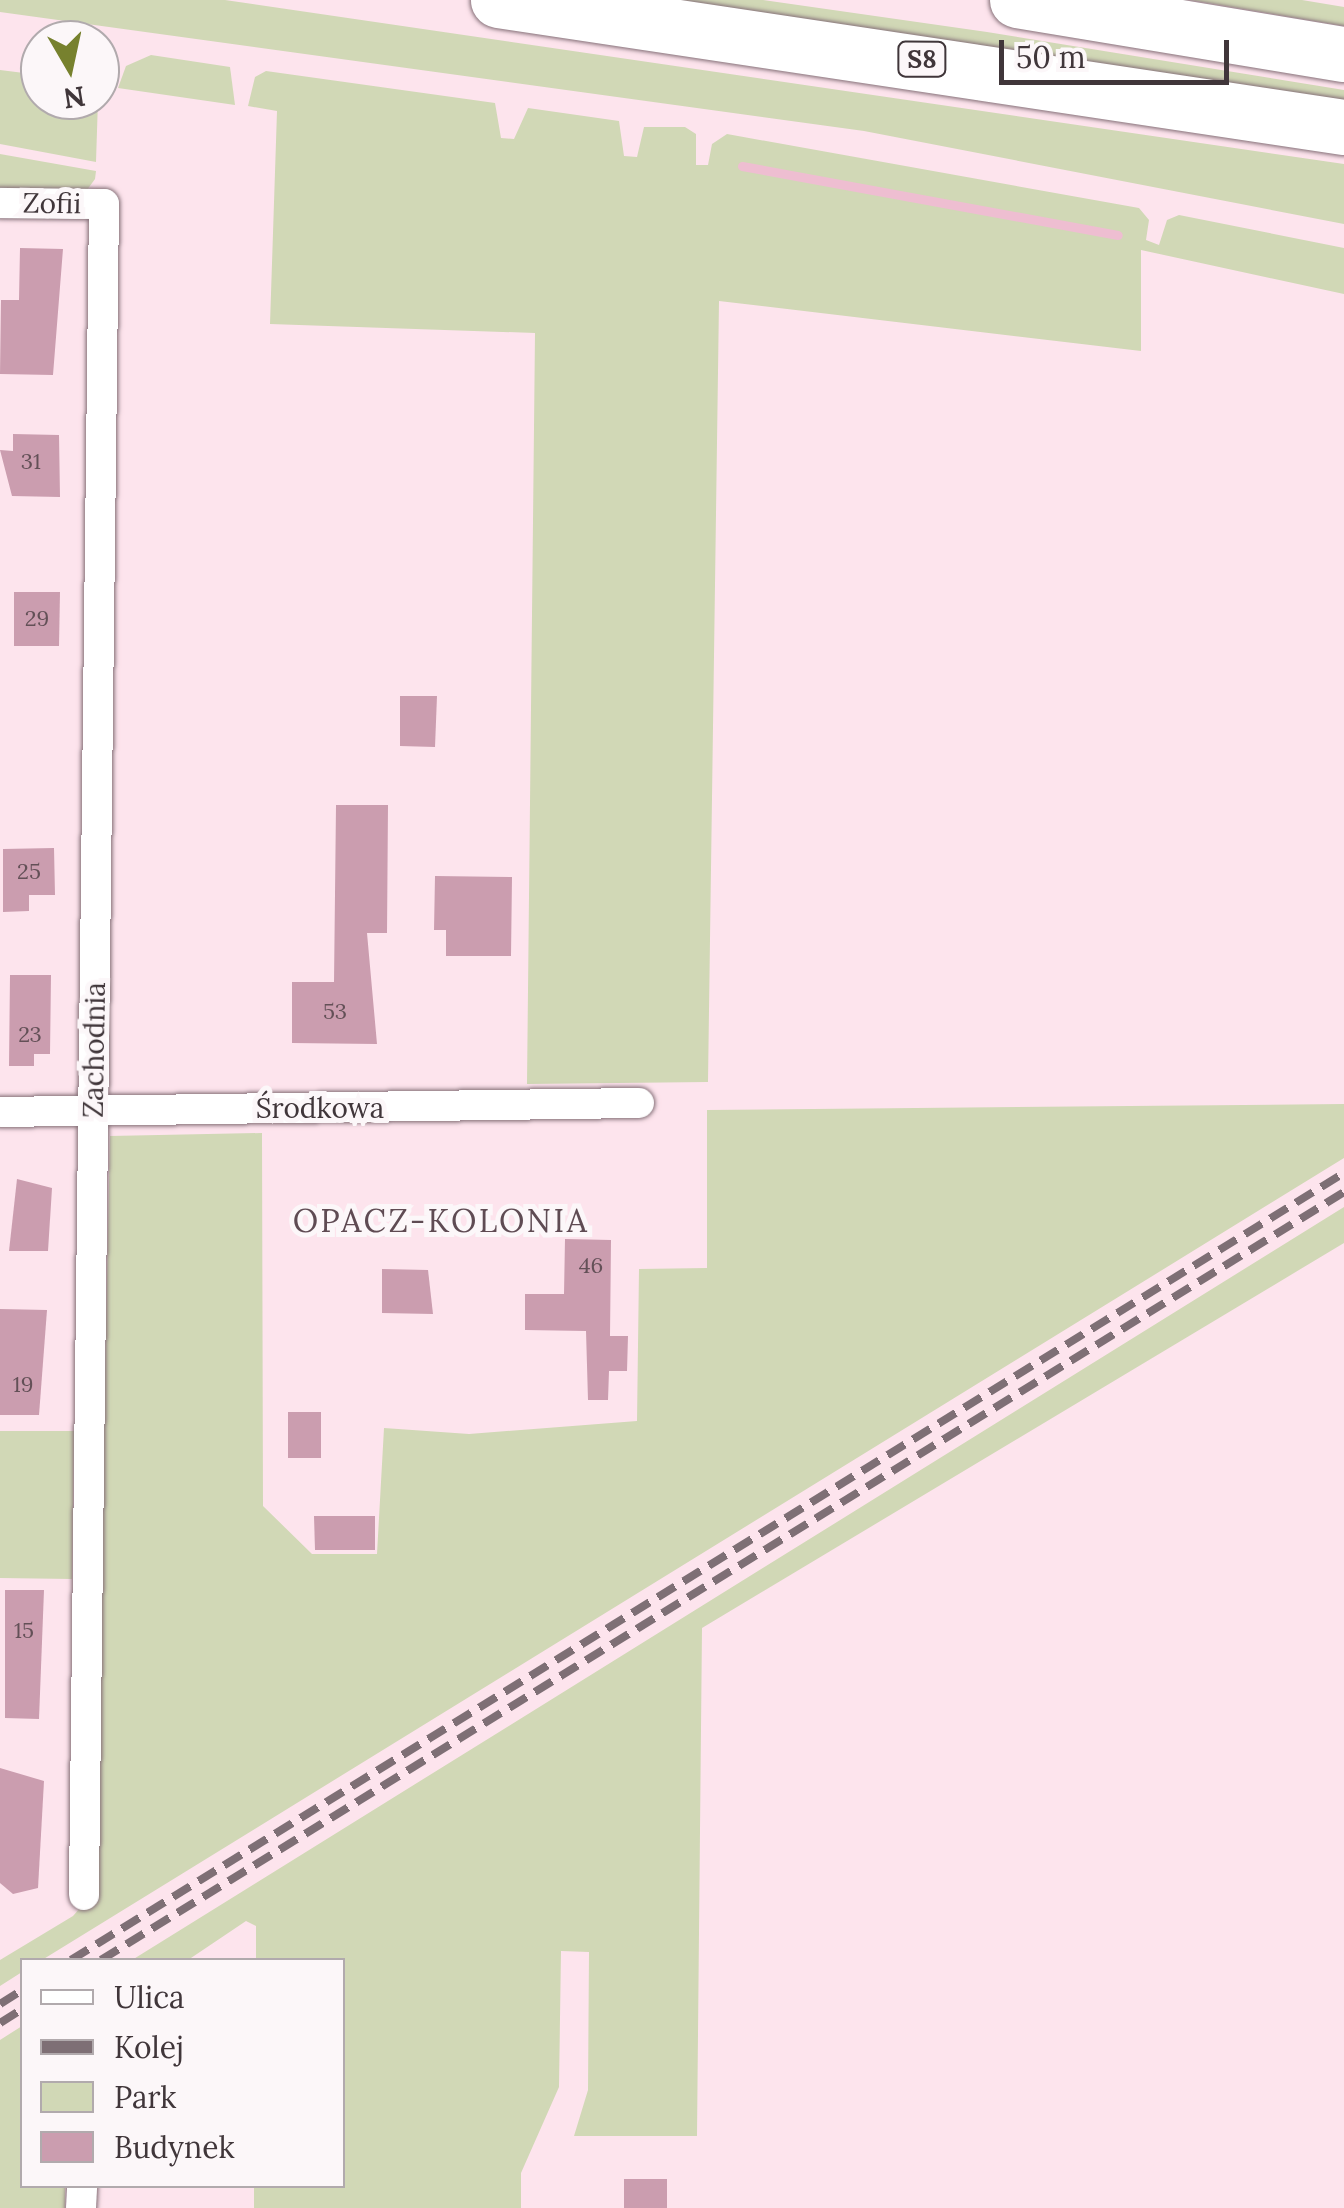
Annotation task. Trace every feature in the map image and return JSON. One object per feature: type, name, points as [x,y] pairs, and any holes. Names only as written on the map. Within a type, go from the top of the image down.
[{"type":"highway","name":"S8","points":[[498,0],[1344,127]]},
{"type":"highway","points":[[1017,0],[1344,54]]},
{"type":"street","name":"Zofii","points":[[0,203],[104,204]]},
{"type":"street","name":"Zachodnia","points":[[84,1895],[104,204]]},
{"type":"street","name":"Środkowa","points":[[0,1112],[639,1103]]},
{"type":"green space","points":[[0,0],[225,0],[1344,164],[1344,224],[864,131],[120,29],[120,20],[58,20],[0,12]]},
{"type":"green space","points":[[638,0],[763,0],[987,32],[1344,90],[1344,107]]},
{"type":"green space","points":[[1190,0],[1302,0],[1344,7],[1344,26]]},
{"type":"green space","points":[[151,55],[230,67],[235,105],[120,88],[126,66]]},
{"type":"green space","points":[[0,70],[20,72],[20,120],[97,120],[96,162],[0,144]]},
{"type":"green space","points":[[266,71],[495,103],[501,138],[514,139],[528,108],[619,121],[624,156],[637,157],[644,127],[685,127],[696,134],[696,165],[708,165],[712,144],[727,134],[1139,208],[1149,220],[1146,240],[1159,245],[1167,220],[1179,215],[1344,248],[1344,294],[1141,250],[1141,351],[719,301],[708,1082],[527,1084],[535,333],[270,324],[277,111],[248,106],[255,77]]},
{"type":"green space","points":[[0,154],[96,171],[95,179],[87,190],[0,194]]},
{"type":"green space","points":[[1344,1104],[1344,1158],[45,1958],[20,1958],[20,1973],[0,1986],[0,1960],[73,1916],[94,1892],[110,1136],[262,1133],[263,1506],[312,1554],[377,1554],[384,1428],[469,1434],[637,1421],[639,1269],[707,1268],[707,1110]]},
{"type":"green space","points":[[1344,1207],[1344,1243],[702,1628],[697,2136],[574,2136],[588,2090],[589,1952],[561,1951],[559,2087],[521,2173],[521,2208],[254,2208],[254,2188],[345,2188],[345,1958],[256,1958],[256,1926],[246,1921],[191,1958],[135,1958]]},
{"type":"green space","points":[[0,1431],[74,1431],[72,1579],[0,1578]]},
{"type":"green space","points":[[20,2027],[20,2188],[65,2188],[65,2208],[0,2208],[0,2040]]},
{"type":"building","points":[[20,248],[63,249],[53,375],[0,374],[1,300],[19,300]]},
{"type":"building","points":[[13,434],[59,435],[60,497],[12,496],[0,450],[13,451]]},
{"type":"building","points":[[14,592],[60,592],[59,646],[14,646]]},
{"type":"building","points":[[400,696],[437,696],[435,747],[400,746]]},
{"type":"building","points":[[336,805],[388,805],[387,933],[367,933],[377,1044],[292,1043],[292,982],[334,982]]},
{"type":"building","points":[[54,848],[55,895],[29,895],[29,911],[3,912],[3,849]]},
{"type":"building","points":[[435,876],[512,877],[511,956],[446,956],[446,930],[434,930]]},
{"type":"building","points":[[10,975],[51,975],[50,1054],[34,1054],[34,1066],[9,1066]]},
{"type":"building","points":[[17,1179],[52,1188],[48,1251],[9,1251]]},
{"type":"building","points":[[565,1239],[611,1240],[610,1336],[628,1336],[627,1371],[609,1371],[608,1400],[588,1400],[586,1331],[525,1330],[525,1294],[564,1294]]},
{"type":"building","points":[[382,1269],[428,1270],[433,1314],[382,1313]]},
{"type":"building","points":[[0,1309],[47,1310],[39,1415],[0,1415]]},
{"type":"building","points":[[288,1412],[321,1412],[321,1458],[288,1458]]},
{"type":"building","points":[[314,1516],[375,1516],[375,1550],[315,1550]]},
{"type":"building","points":[[5,1590],[44,1590],[39,1719],[5,1718]]},
{"type":"building","points":[[0,1768],[44,1781],[38,1888],[13,1894],[0,1883]]},
{"type":"building","points":[[624,2179],[667,2179],[667,2208],[624,2208]]},
{"type":"waterway","points":[[742,166],[1118,235]]},
{"type":"railway","points":[[74,1958],[1344,1173]]},
{"type":"railway","points":[[104,1958],[1344,1192]]},
{"type":"railway","points":[[0,2004],[20,1991]]},
{"type":"railway","points":[[0,2023],[20,2010]]},
{"type":"district","name":"OPACZ-KOLONIA","points":[[441,1221]]}]
